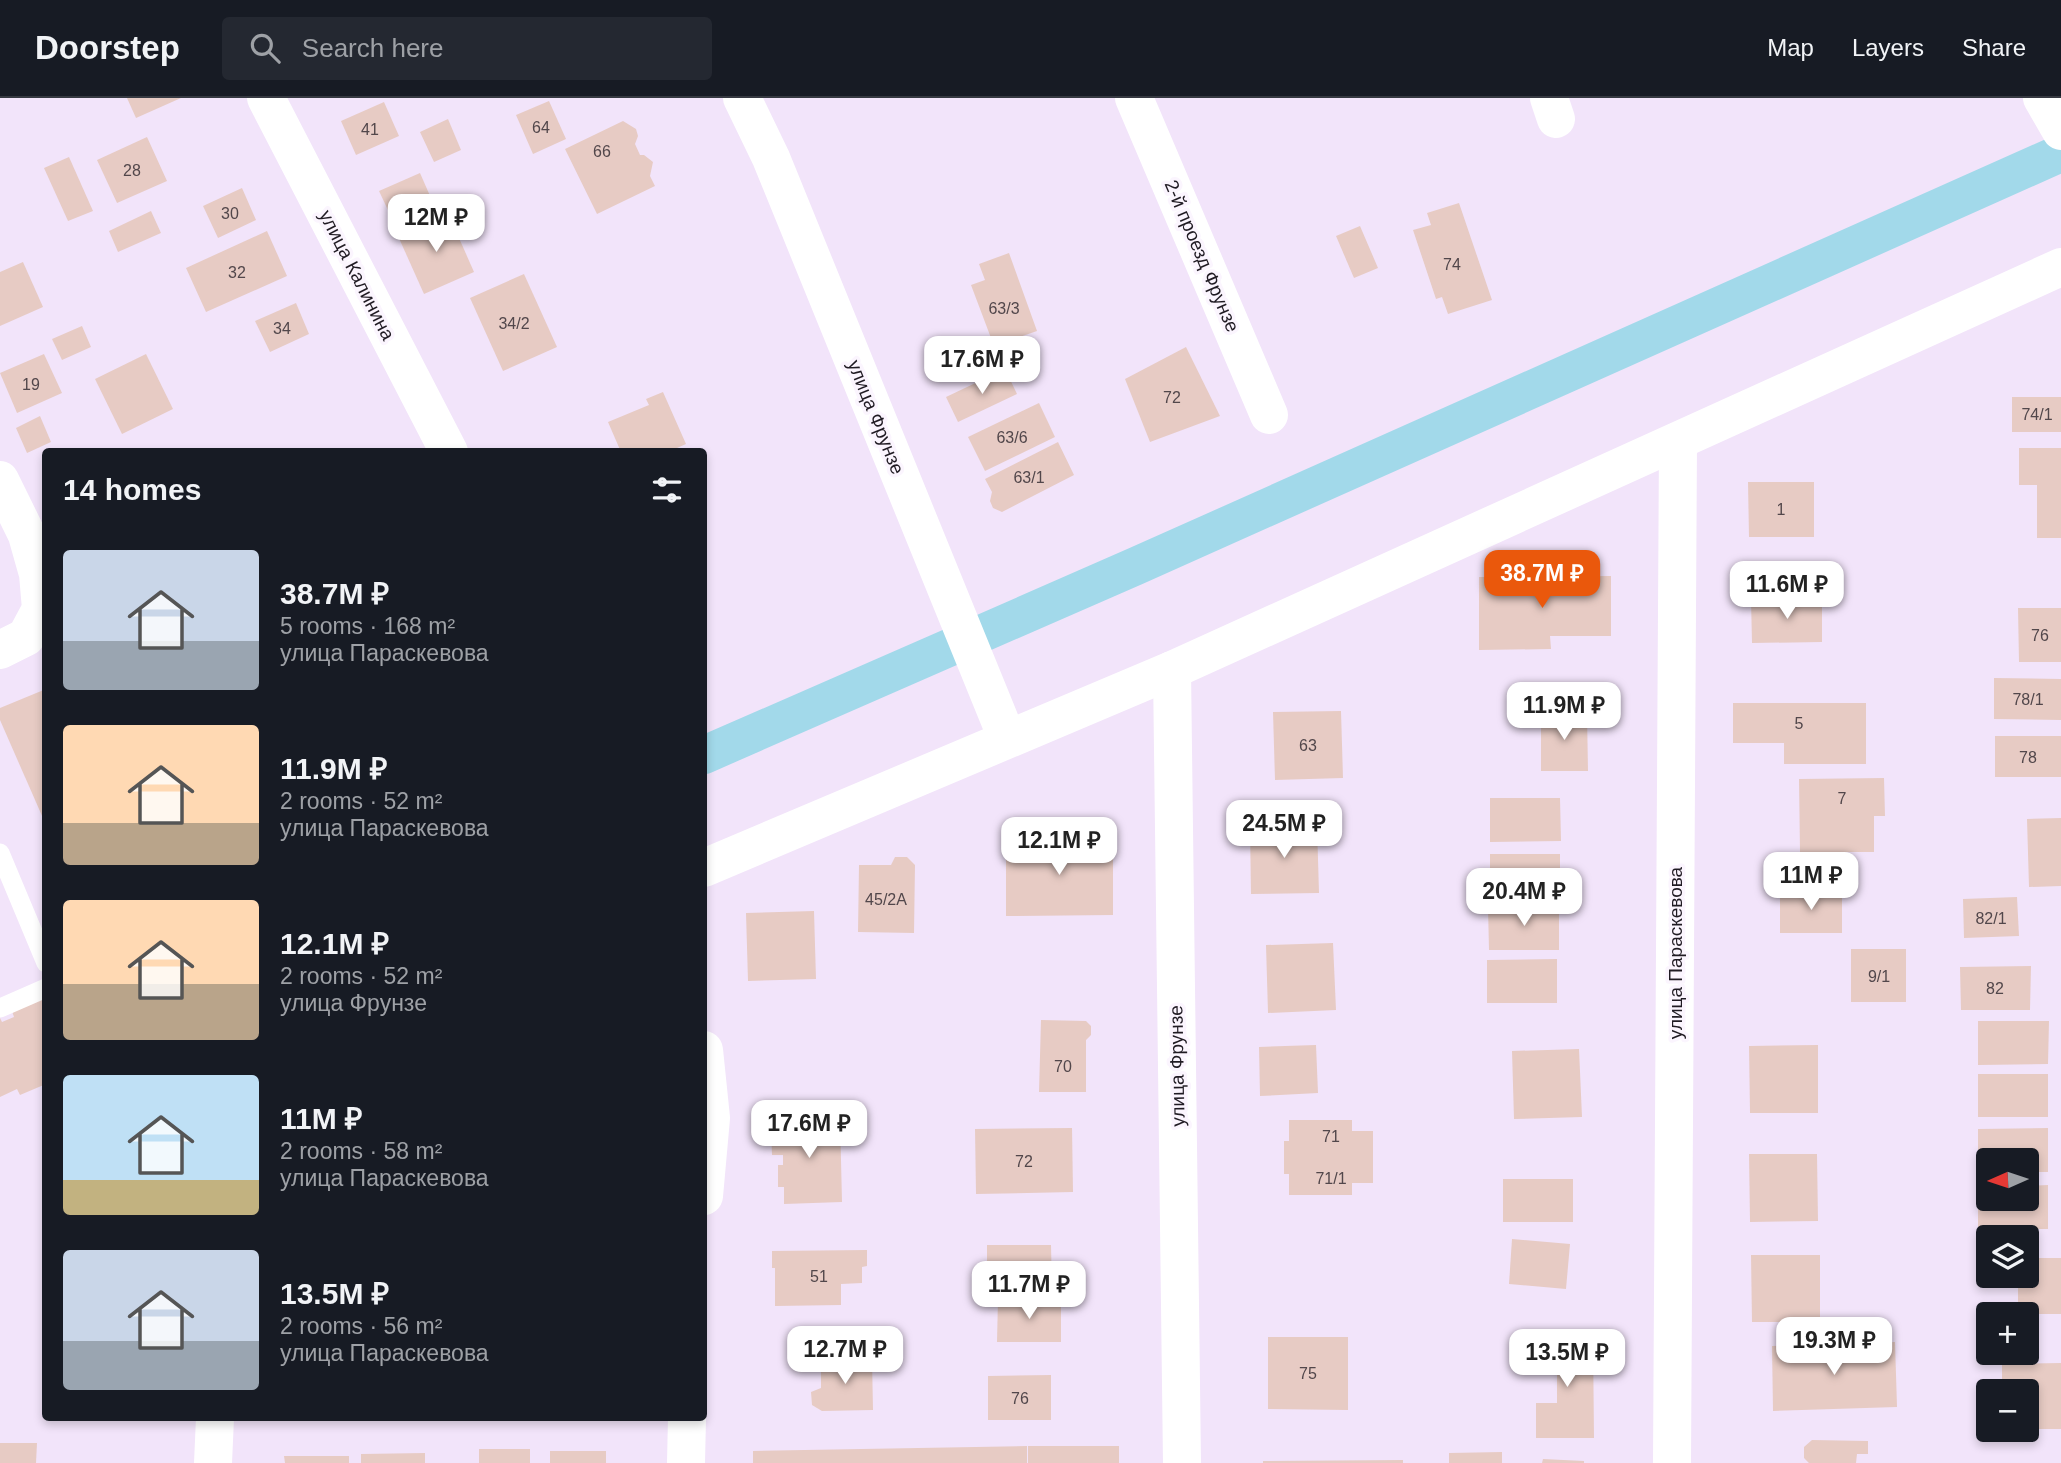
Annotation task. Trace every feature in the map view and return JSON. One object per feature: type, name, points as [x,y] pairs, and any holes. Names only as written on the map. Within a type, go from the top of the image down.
[{"type":"street","name":"улица Калинина","points":[[266,98],[447,448]]},
{"type":"street","name":"улица Фрунзе","points":[[742,98],[771,158],[1007,738]]},
{"type":"street","name":"2-й проезд Фрунзе","points":[[1134,98],[1269,415]]},
{"type":"street","points":[[2042,98],[2061,131]]},
{"type":"street","points":[[707,867],[1172,670],[2061,267]]},
{"type":"street","name":"улица Параскевова","points":[[1672,1463],[1678,442]]},
{"type":"street","points":[[0,480],[27,535],[38,574],[42,604]]},
{"type":"street","points":[[0,650],[26,637],[42,613]]},
{"type":"street","name":"улица Фрунзе","points":[[1172,670],[1182,1463]]},
{"type":"street","points":[[707,1079],[711,1118],[707,1163]]},
{"type":"street","points":[[213,1463],[215,1421]]},
{"type":"street","points":[[686,1463],[687,1421]]},
{"type":"lane","points":[[0,853],[42,953]]},
{"type":"lane","points":[[0,1007],[42,990]]},
{"type":"building","points":[[127,98],[181,98],[136,118]]},
{"type":"building","points":[[549,101],[566,139],[533,154],[516,115]]},
{"type":"building","points":[[384,102],[399,136],[356,155],[341,121]]},
{"type":"building","points":[[448,119],[461,150],[434,162],[420,132]]},
{"type":"building","points":[[623,121],[636,129],[638,136],[635,144],[640,155],[653,162],[650,176],[655,186],[597,214],[565,149]]},
{"type":"building","points":[[147,137],[167,181],[117,203],[97,160]]},
{"type":"building","points":[[69,157],[93,211],[68,221],[44,168]]},
{"type":"building","points":[[420,173],[434,205],[394,223],[379,191]]},
{"type":"building","points":[[242,188],[256,220],[218,238],[203,206]]},
{"type":"building","points":[[1459,203],[1492,300],[1448,314],[1442,297],[1436,299],[1413,230],[1431,225],[1427,213]]},
{"type":"building","points":[[151,211],[161,233],[118,252],[109,231]]},
{"type":"building","points":[[448,213],[474,272],[424,294],[398,236]]},
{"type":"building","points":[[1360,226],[1378,268],[1354,278],[1336,236]]},
{"type":"building","points":[[267,231],[287,276],[206,312],[186,268]]},
{"type":"building","points":[[1009,253],[1037,331],[994,346],[971,285],[985,280],[979,264]]},
{"type":"building","points":[[23,262],[43,307],[0,326],[0,272]]},
{"type":"building","points":[[524,274],[557,347],[503,371],[470,298]]},
{"type":"building","points":[[296,303],[309,334],[270,352],[255,321]]},
{"type":"building","points":[[82,326],[91,347],[62,360],[52,339]]},
{"type":"building","points":[[1186,347],[1220,416],[1150,442],[1125,379]]},
{"type":"building","points":[[44,354],[62,393],[17,413],[0,373]]},
{"type":"building","points":[[146,354],[173,409],[122,434],[95,379]]},
{"type":"building","points":[[1005,369],[1017,394],[958,422],[946,397]]},
{"type":"building","points":[[663,392],[686,444],[677,448],[619,448],[608,422],[649,405],[646,399]]},
{"type":"building","points":[[2012,397],[2061,397],[2061,432],[2012,432]]},
{"type":"building","points":[[1039,403],[1055,437],[985,471],[968,437]]},
{"type":"building","points":[[40,416],[51,442],[27,453],[16,428]]},
{"type":"building","points":[[1058,442],[1074,475],[1002,512],[993,508],[990,501],[992,492],[985,479]]},
{"type":"building","points":[[2019,448],[2061,448],[2061,538],[2037,538],[2037,485],[2019,485]]},
{"type":"building","points":[[1748,482],[1814,482],[1814,537],[1749,537]]},
{"type":"building","points":[[1611,576],[1611,636],[1550,636],[1551,649],[1479,650],[1479,577]]},
{"type":"building","points":[[1751,599],[1822,599],[1822,642],[1752,643]]},
{"type":"building","points":[[2018,608],[2061,608],[2061,662],[2019,662]]},
{"type":"building","points":[[1994,678],[2061,679],[2061,720],[1994,719]]},
{"type":"building","points":[[42,691],[42,816],[0,720],[0,708]]},
{"type":"building","points":[[1733,703],[1866,703],[1866,764],[1784,764],[1784,743],[1733,743]]},
{"type":"building","points":[[1341,711],[1343,778],[1275,780],[1273,712]]},
{"type":"building","points":[[1541,713],[1587,713],[1588,771],[1541,771]]},
{"type":"building","points":[[1995,736],[2061,736],[2061,777],[1995,777]]},
{"type":"building","points":[[1884,778],[1885,816],[1874,816],[1874,852],[1800,852],[1799,779]]},
{"type":"building","points":[[1490,798],[1560,798],[1561,841],[1490,842]]},
{"type":"building","points":[[2061,818],[2061,886],[2029,887],[2027,819]]},
{"type":"building","points":[[1317,825],[1319,893],[1251,894],[1250,827]]},
{"type":"building","points":[[1006,838],[1113,838],[1113,915],[1006,916]]},
{"type":"building","points":[[1490,854],[1560,854],[1560,897],[1490,897]]},
{"type":"building","points":[[895,857],[907,857],[915,865],[914,933],[858,932],[859,865],[891,865]]},
{"type":"building","points":[[1842,891],[1842,933],[1780,933],[1780,892]]},
{"type":"building","points":[[2017,897],[2019,936],[1964,938],[1963,899]]},
{"type":"building","points":[[1488,907],[1559,907],[1559,950],[1489,950]]},
{"type":"building","points":[[814,911],[816,979],[748,981],[746,913]]},
{"type":"building","points":[[1333,943],[1336,1010],[1268,1013],[1266,945]]},
{"type":"building","points":[[1851,949],[1906,949],[1906,1002],[1851,1002]]},
{"type":"building","points":[[1557,959],[1557,1003],[1487,1003],[1487,960]]},
{"type":"building","points":[[2031,966],[2030,1010],[1961,1010],[1960,967]]},
{"type":"building","points":[[42,998],[42,1086],[20,1095],[17,1089],[0,1097],[0,1018],[2,1022],[14,1017],[12,1011]]},
{"type":"building","points":[[1041,1020],[1086,1021],[1091,1026],[1091,1035],[1086,1040],[1086,1092],[1039,1092]]},
{"type":"building","points":[[1978,1021],[2049,1021],[2048,1064],[1978,1065]]},
{"type":"building","points":[[1316,1045],[1318,1093],[1260,1096],[1259,1047]]},
{"type":"building","points":[[1818,1045],[1818,1113],[1750,1113],[1749,1046]]},
{"type":"building","points":[[1579,1049],[1582,1117],[1514,1119],[1512,1051]]},
{"type":"building","points":[[1978,1074],[2048,1074],[2048,1117],[1978,1117]]},
{"type":"building","points":[[840,1118],[842,1202],[784,1204],[784,1187],[778,1187],[778,1165],[783,1165],[783,1155],[772,1155],[771,1129],[783,1128],[783,1119]]},
{"type":"building","points":[[1289,1120],[1352,1120],[1352,1131],[1373,1131],[1373,1183],[1352,1183],[1352,1195],[1289,1195],[1289,1174],[1284,1174],[1284,1141],[1289,1141]]},
{"type":"building","points":[[1072,1128],[1073,1192],[976,1194],[975,1129]]},
{"type":"building","points":[[2048,1128],[2048,1172],[2039,1172],[2039,1148],[1978,1148],[1978,1129]]},
{"type":"building","points":[[1749,1154],[1817,1154],[1818,1221],[1750,1222]]},
{"type":"building","points":[[1503,1179],[1573,1179],[1573,1222],[1503,1222]]},
{"type":"building","points":[[2039,1185],[2048,1185],[2048,1229],[2039,1229],[2039,1225],[1978,1225],[1978,1211],[2039,1211]]},
{"type":"building","points":[[1512,1239],[1570,1244],[1566,1289],[1509,1284]]},
{"type":"building","points":[[987,1245],[1051,1245],[1052,1290],[987,1289]]},
{"type":"building","points":[[867,1250],[867,1266],[862,1267],[862,1283],[841,1284],[841,1305],[775,1306],[772,1251]]},
{"type":"building","points":[[1751,1255],[1820,1255],[1820,1322],[1752,1322]]},
{"type":"building","points":[[2039,1258],[2061,1258],[2061,1314],[2039,1314],[2039,1302],[2018,1302],[2018,1288],[2039,1288]]},
{"type":"building","points":[[998,1299],[1061,1299],[1061,1342],[997,1342]]},
{"type":"building","points":[[1268,1337],[1348,1337],[1348,1410],[1268,1409]]},
{"type":"building","points":[[1536,1339],[1593,1339],[1594,1438],[1536,1438],[1536,1403],[1557,1403],[1557,1375],[1536,1375]]},
{"type":"building","points":[[1895,1342],[1897,1407],[1773,1411],[1772,1346]]},
{"type":"building","points":[[872,1359],[873,1410],[822,1411],[812,1405],[811,1392],[821,1388],[821,1360]]},
{"type":"building","points":[[2061,1363],[2061,1429],[2039,1429],[2039,1379],[2002,1379],[2002,1365]]},
{"type":"building","points":[[1051,1375],[1051,1420],[988,1420],[988,1376]]},
{"type":"building","points":[[1812,1440],[1868,1441],[1868,1454],[1857,1454],[1856,1463],[1809,1463],[1804,1458],[1804,1447]]},
{"type":"building","points":[[0,1443],[37,1443],[36,1463],[0,1463]]},
{"type":"building","points":[[1027,1446],[1027,1463],[753,1463],[753,1451]]},
{"type":"building","points":[[1028,1446],[1119,1446],[1119,1463],[1028,1463]]},
{"type":"building","points":[[479,1449],[530,1449],[530,1463],[479,1463]]},
{"type":"building","points":[[550,1451],[606,1451],[606,1463],[550,1463]]},
{"type":"building","points":[[1502,1452],[1502,1463],[1449,1463],[1449,1453]]},
{"type":"building","points":[[425,1453],[425,1463],[361,1463],[361,1454]]},
{"type":"building","points":[[284,1456],[349,1456],[349,1463],[285,1463]]},
{"type":"building","points":[[1543,1459],[1584,1461],[1584,1463],[1542,1463]]},
{"type":"building","points":[[1403,1460],[1403,1463],[1263,1463],[1263,1461]]},
{"type":"waterway","points":[[707,754],[1136,566],[2061,153]]}]
